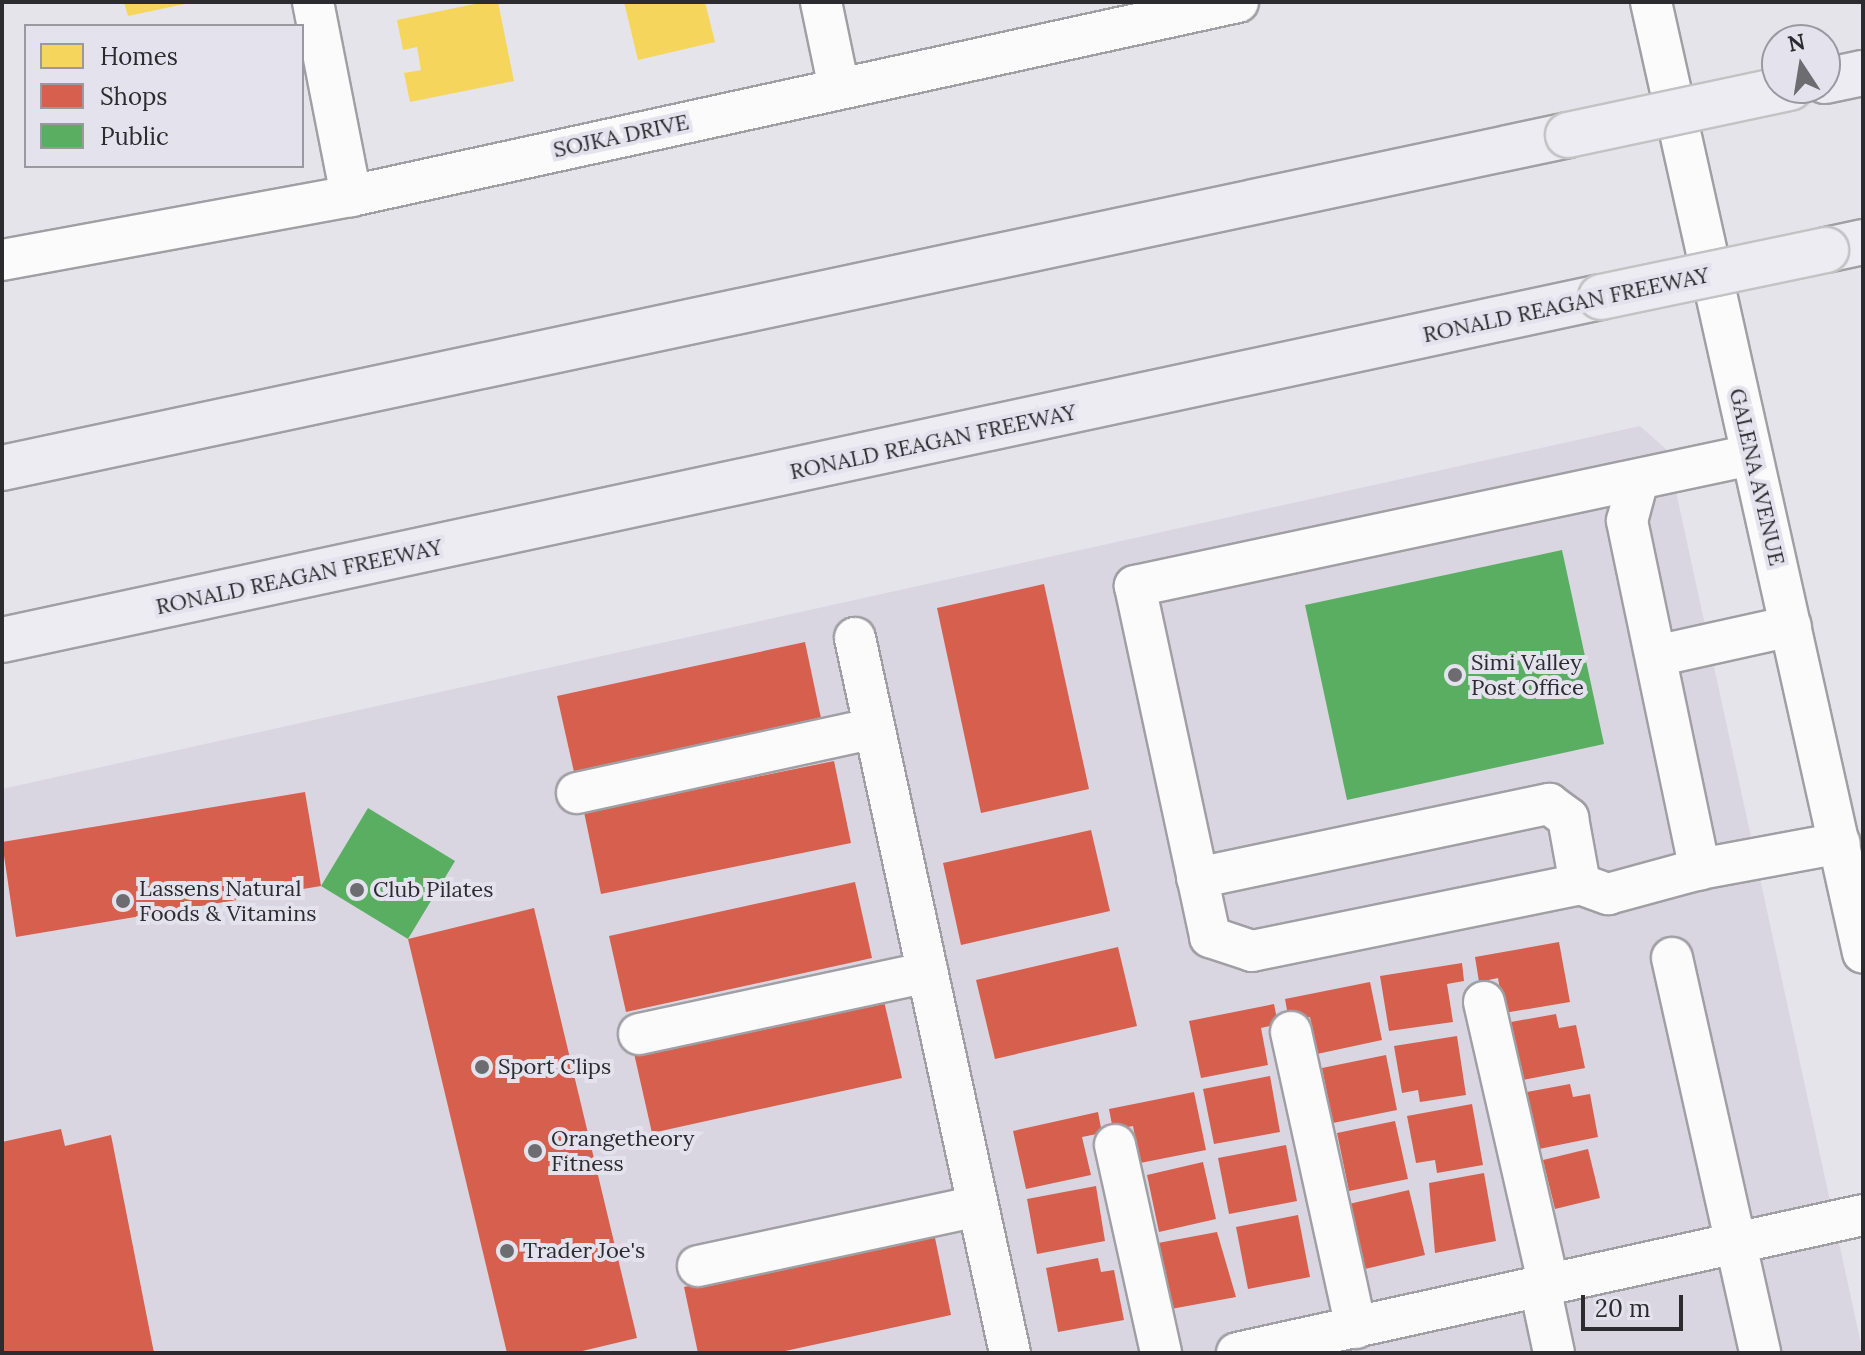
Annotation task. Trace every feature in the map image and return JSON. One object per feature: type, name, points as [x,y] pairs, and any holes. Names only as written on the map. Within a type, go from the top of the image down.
[{"type":"highway","points":[[1841,78],[1863,73]]},
{"type":"highway","points":[[2,468],[1761,94]]},
{"type":"highway","name":"RONALD REAGAN FREEWAY","points":[[2,640],[1844,246]]},
{"type":"highway","points":[[2,456],[91,449]]},
{"type":"street","points":[[313,2],[351,196]]},
{"type":"street","points":[[821,2],[839,88]]},
{"type":"street","name":"SOJKA DRIVE","points":[[2,260],[351,196],[1238,2]]},
{"type":"street","name":"GALENA AVENUE","points":[[1651,2],[1863,953]]},
{"type":"street","points":[[1751,455],[1135,586],[1210,937],[1252,951],[1580,884],[1608,894],[1700,869],[1840,843]]},
{"type":"street","points":[[1638,480],[1627,521],[1700,869]]},
{"type":"street","points":[[1656,656],[1791,626]]},
{"type":"street","points":[[855,638],[1010,1353]]},
{"type":"street","points":[[577,793],[874,728]]},
{"type":"street","points":[[1197,878],[1549,804],[1568,818],[1580,884]]},
{"type":"street","points":[[1672,958],[1760,1353]]},
{"type":"street","points":[[639,1034],[927,972]]},
{"type":"street","points":[[1484,1002],[1544,1286],[1554,1353]]},
{"type":"street","points":[[1291,1032],[1351,1337]]},
{"type":"street","points":[[1115,1145],[1161,1353]]},
{"type":"street","points":[[698,1266],[978,1206]]},
{"type":"street","points":[[1237,1353],[1351,1337],[1544,1286],[1863,1215]]},
{"type":"shaded area","points":[[1640,426],[1667,450],[1863,1353],[2,1353],[2,789]]},
{"type":"building: Homes","points":[[124,2],[189,2],[189,3],[128,16]]},
{"type":"building: Homes","points":[[484,2],[498,2],[514,81],[410,102],[404,73],[421,70],[417,47],[403,50],[397,20]]},
{"type":"building: Homes","points":[[624,2],[705,2],[715,42],[638,60]]},
{"type":"building: Shops","points":[[1044,584],[1089,789],[981,813],[937,608]]},
{"type":"building: Shops","points":[[805,642],[821,718],[574,772],[557,696]]},
{"type":"building: Shops","points":[[834,761],[851,843],[601,894],[584,812]]},
{"type":"building: Shops","points":[[305,792],[321,886],[16,937],[2,842]]},
{"type":"building: Shops","points":[[1091,830],[1110,911],[961,945],[943,863]]},
{"type":"building: Shops","points":[[855,882],[872,958],[626,1012],[609,936]]},
{"type":"building: Shops","points":[[534,908],[637,1338],[574,1353],[507,1353],[408,939]]},
{"type":"building: Shops","points":[[1559,942],[1570,1002],[1504,1013],[1498,978],[1479,982],[1475,957]]},
{"type":"building: Shops","points":[[1118,947],[1137,1026],[995,1059],[976,980]]},
{"type":"building: Shops","points":[[1462,963],[1464,981],[1447,984],[1453,1022],[1389,1031],[1380,976]]},
{"type":"building: Shops","points":[[1370,982],[1382,1040],[1317,1054],[1310,1017],[1289,1021],[1285,999]]},
{"type":"building: Shops","points":[[883,997],[902,1078],[652,1133],[633,1049]]},
{"type":"building: Shops","points":[[1274,1004],[1278,1024],[1261,1028],[1268,1065],[1201,1078],[1189,1021]]},
{"type":"building: Shops","points":[[1556,1014],[1559,1028],[1576,1025],[1585,1068],[1523,1080],[1511,1022]]},
{"type":"building: Shops","points":[[1457,1036],[1466,1095],[1420,1102],[1418,1090],[1402,1093],[1394,1046]]},
{"type":"building: Shops","points":[[1386,1055],[1397,1110],[1333,1123],[1322,1068]]},
{"type":"building: Shops","points":[[1270,1076],[1280,1132],[1214,1144],[1203,1089]]},
{"type":"building: Shops","points":[[1570,1084],[1573,1097],[1590,1094],[1598,1137],[1539,1149],[1527,1092]]},
{"type":"building: Shops","points":[[1194,1092],[1206,1150],[1140,1163],[1133,1126],[1113,1130],[1109,1109]]},
{"type":"building: Shops","points":[[1472,1104],[1483,1165],[1437,1173],[1435,1160],[1416,1163],[1407,1116]]},
{"type":"building: Shops","points":[[1098,1112],[1102,1133],[1082,1137],[1091,1175],[1026,1189],[1013,1131]]},
{"type":"building: Shops","points":[[1395,1121],[1408,1179],[1349,1191],[1337,1133]]},
{"type":"building: Shops","points":[[61,1129],[65,1146],[111,1135],[154,1353],[2,1353],[2,1142]]},
{"type":"building: Shops","points":[[1286,1145],[1297,1201],[1229,1214],[1218,1158]]},
{"type":"building: Shops","points":[[1588,1149],[1600,1198],[1555,1209],[1543,1160]]},
{"type":"building: Shops","points":[[1203,1162],[1216,1219],[1159,1232],[1147,1175]]},
{"type":"building: Shops","points":[[1484,1173],[1496,1241],[1435,1253],[1429,1183]]},
{"type":"building: Shops","points":[[1096,1186],[1105,1241],[1037,1254],[1027,1199]]},
{"type":"building: Shops","points":[[1409,1190],[1425,1255],[1365,1269],[1349,1204]]},
{"type":"building: Shops","points":[[1298,1215],[1310,1277],[1248,1289],[1236,1227]]},
{"type":"building: Shops","points":[[1217,1232],[1236,1297],[1171,1309],[1158,1243]]},
{"type":"building: Shops","points":[[934,1233],[951,1315],[776,1353],[698,1353],[684,1287]]},
{"type":"building: Shops","points":[[1098,1258],[1101,1272],[1114,1270],[1124,1320],[1058,1332],[1046,1268]]},
{"type":"building: Public","name":"Simi Valley Post Office","points":[[1562,550],[1604,744],[1347,800],[1305,605]]},
{"type":"building: Public","points":[[368,808],[455,861],[408,939],[321,886]]},
{"type":"place","name":"Simi Valley Post Office","points":[[1455,675]]},
{"type":"place","name":"Club Pilates","points":[[357,890]]},
{"type":"place","name":"Lassens Natural Foods & Vitamins","points":[[123,901]]},
{"type":"place","name":"Sport Clips","points":[[482,1067]]},
{"type":"place","name":"Orangetheory Fitness","points":[[535,1151]]},
{"type":"place","name":"Trader Joe's","points":[[507,1251]]}]
